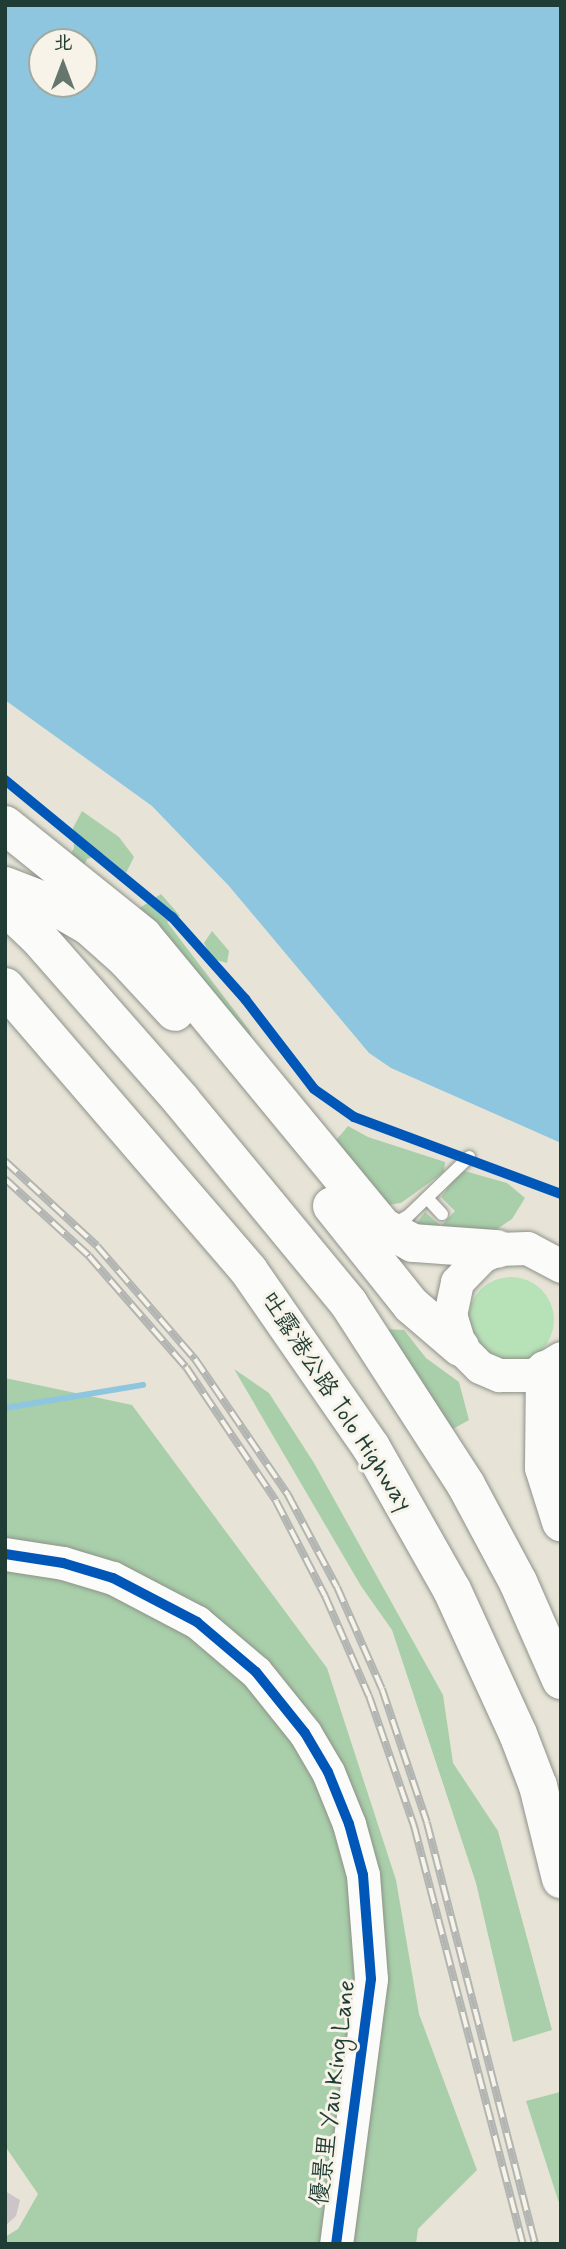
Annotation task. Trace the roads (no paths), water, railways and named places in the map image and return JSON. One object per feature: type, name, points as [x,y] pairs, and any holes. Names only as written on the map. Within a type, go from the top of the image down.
[{"type":"highway","points":[[5,825],[143,936],[383,1227],[413,1243],[497,1250]]},
{"type":"highway","points":[[5,886],[75,918],[140,972],[215,1058],[397,1288],[460,1347]]},
{"type":"highway","points":[[5,906],[38,937],[181,1100],[349,1304],[466,1485],[518,1582],[561,1680]]},
{"type":"highway","name":"吐露港公路 Tolo Highway","points":[[5,987],[249,1271],[371,1447],[452,1590],[513,1721],[538,1786],[561,1879]]},
{"type":"highway","points":[[553,1364],[544,1468],[561,1522]]},
{"type":"street","points":[[553,1364],[520,1377],[499,1375],[480,1367],[460,1347],[450,1314],[457,1282],[482,1256],[497,1250],[527,1248],[561,1266]]},
{"type":"street","name":"優景里 Yau King Lane","points":[[5,1554],[63,1563],[113,1578],[197,1622],[263,1680],[305,1733],[328,1772],[349,1824],[363,1875],[371,1979],[336,2244]]},
{"type":"lane","points":[[383,1227],[404,1219],[470,1157]]},
{"type":"lane","points":[[427,1198],[442,1214]]},
{"type":"water","points":[[5,5],[561,5],[561,1143],[391,1068],[369,1053],[229,886],[152,806],[5,700]]},
{"type":"waterway","points":[[5,1408],[143,1385]]},
{"type":"railway","points":[[5,1161],[97,1246],[195,1359],[288,1495],[337,1587],[382,1689],[427,1823],[535,2244]]},
{"type":"railway","points":[[5,1179],[89,1256],[186,1367],[276,1501],[325,1596],[369,1696],[414,1826],[523,2244]]}]
